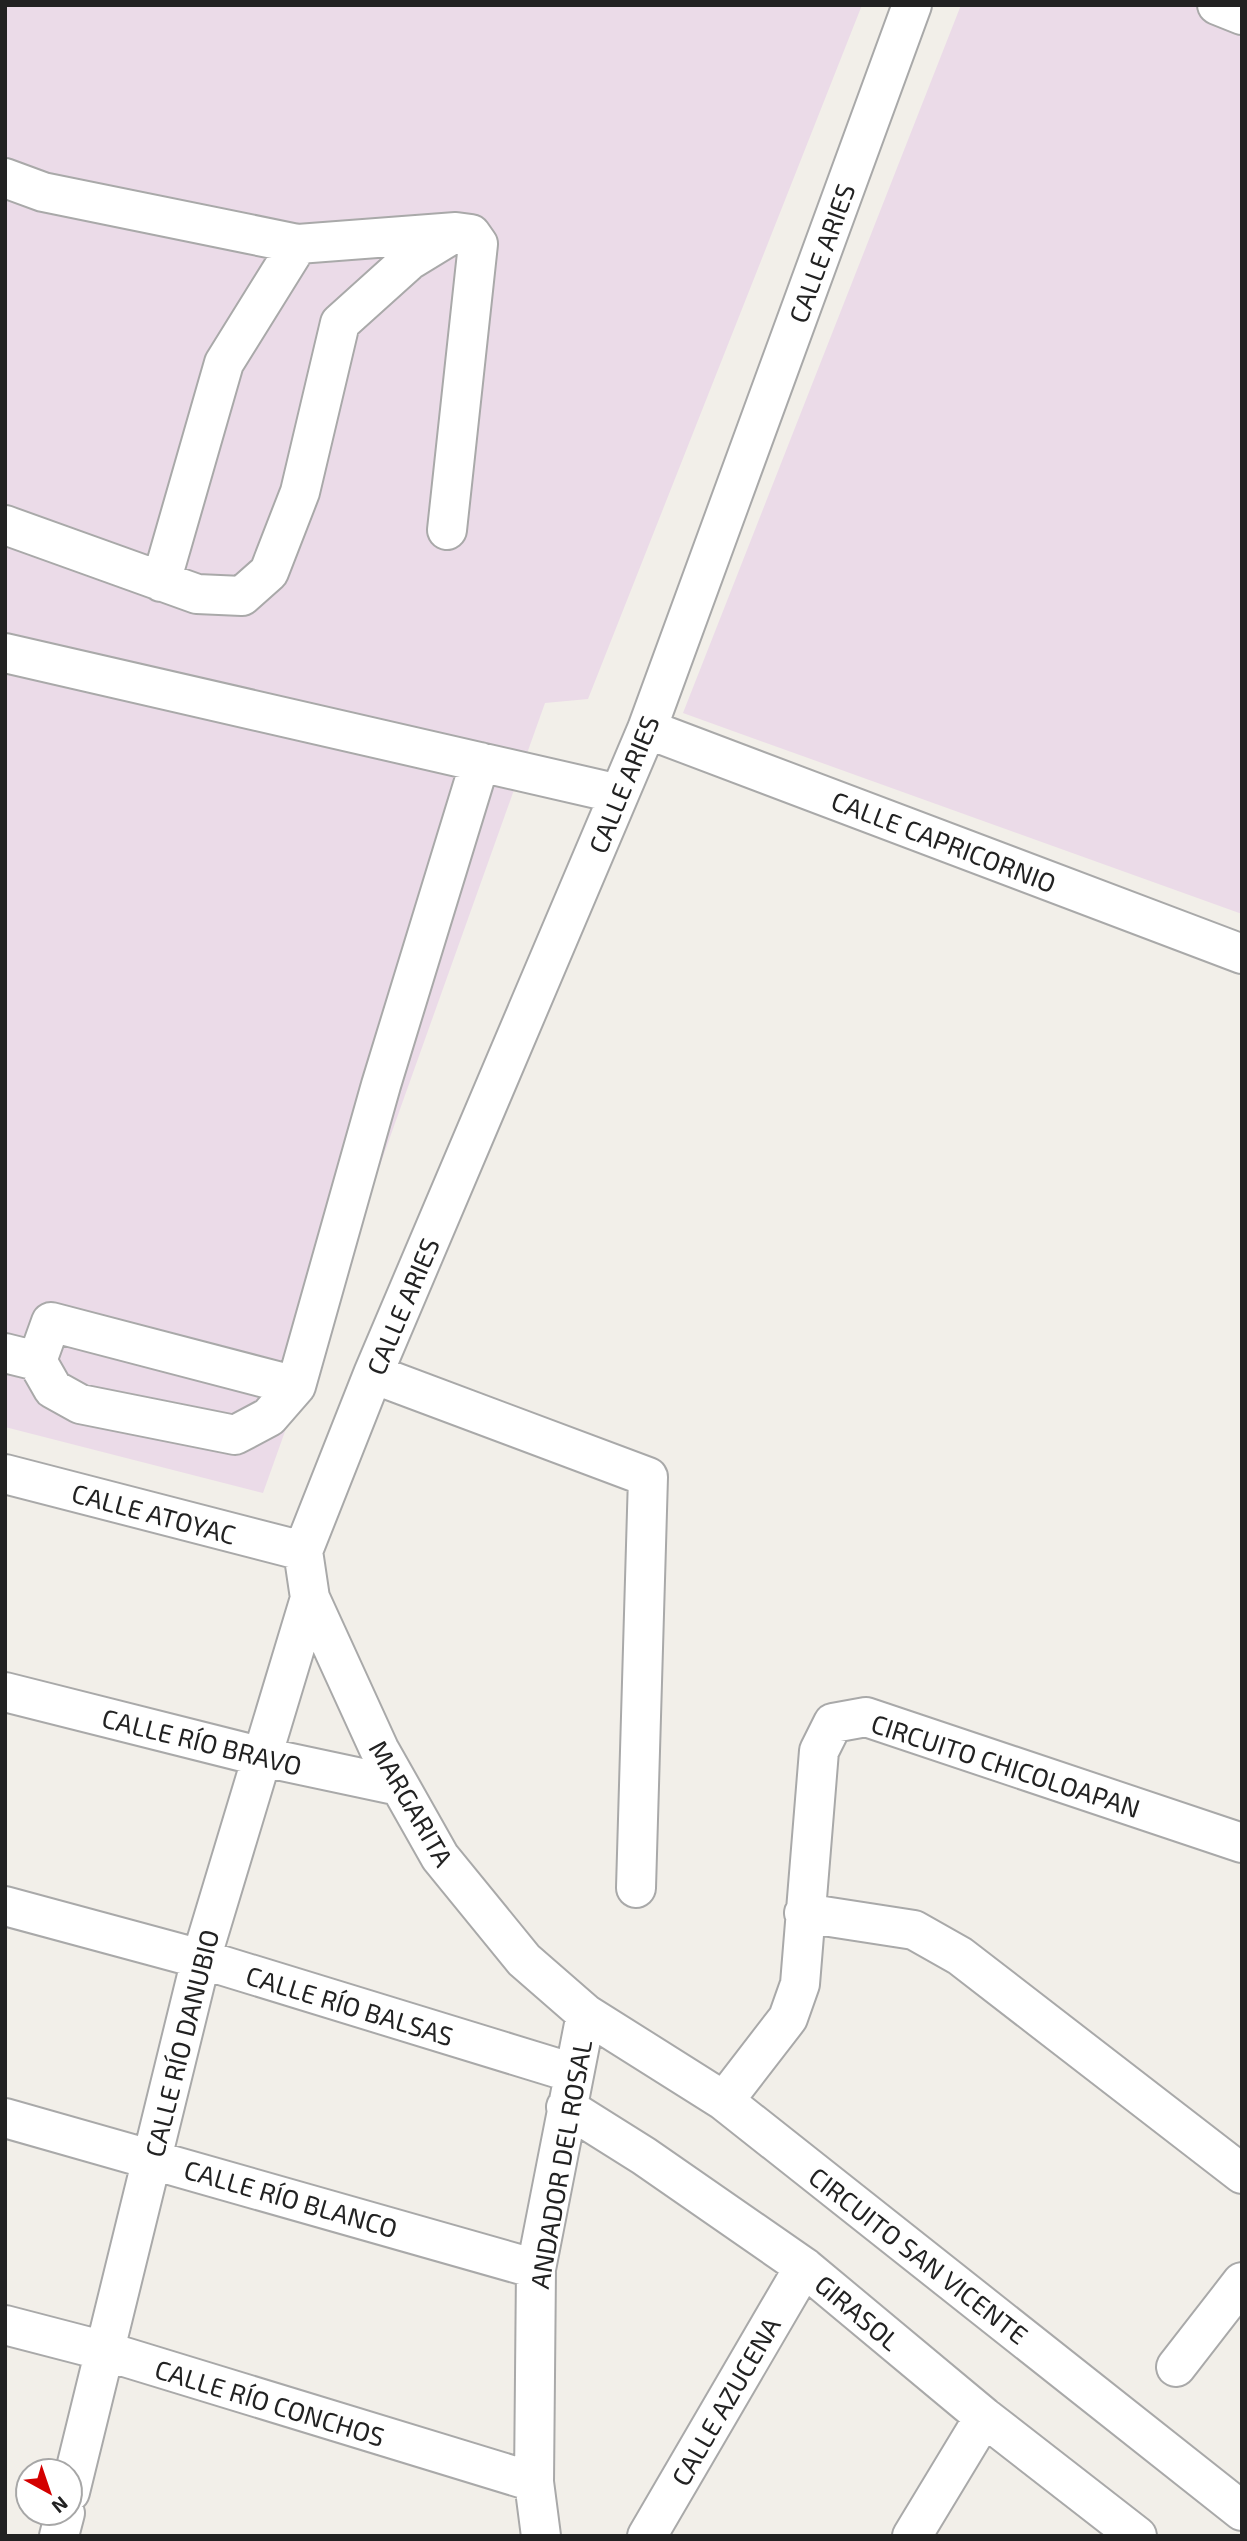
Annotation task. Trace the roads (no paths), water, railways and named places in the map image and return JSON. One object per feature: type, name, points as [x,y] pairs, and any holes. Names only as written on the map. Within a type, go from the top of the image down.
[{"type":"street","name":"CALLE ARIES","points":[[303,1551],[373,1374],[647,729],[912,5]]},
{"type":"street","points":[[1217,5],[1242,15]]},
{"type":"street","points":[[5,178],[43,191],[298,244],[471,233],[478,244],[447,530]]},
{"type":"street","points":[[5,525],[197,594],[242,596],[269,572],[300,492],[341,323],[410,260],[456,232]]},
{"type":"street","points":[[161,582],[224,363],[298,244]]},
{"type":"street","points":[[5,653],[620,794]]},
{"type":"street","name":"CALLE CAPRICORNIO","points":[[647,729],[1242,954]]},
{"type":"street","points":[[296,1387],[51,1322],[21,1357],[53,1389],[80,1404],[235,1435],[270,1417],[296,1387],[381,1086],[480,762]]},
{"type":"street","points":[[373,1374],[648,1476],[636,1888]]},
{"type":"street","name":"CALLE ATOYAC","points":[[5,1474],[303,1551]]},
{"type":"street","name":"MARGARITA","points":[[303,1551],[310,1598],[379,1749],[440,1857],[524,1959],[586,2014]]},
{"type":"street","name":"CALLE RÍO DANUBIO","points":[[79,2457],[201,1959],[310,1598]]},
{"type":"street","name":"CALLE RÍO BRAVO","points":[[5,1692],[263,1757],[399,1786]]},
{"type":"street","name":"CIRCUITO CHICOLOAPAN","points":[[724,2101],[788,2018],[800,1984],[819,1751],[833,1723],[866,1717],[1242,1843]]},
{"type":"street","name":"CALLE RÍO BALSAS","points":[[5,1906],[201,1959],[570,2090]]},
{"type":"street","points":[[804,1913],[914,1930],[960,1956],[1242,2174]]},
{"type":"street","name":"ANDADOR DEL ROSAL","points":[[541,2536],[534,2482],[536,2269],[586,2014]]},
{"type":"street","name":"CIRCUITO SAN VICENTE","points":[[586,2014],[724,2101],[1242,2511]]},
{"type":"street","name":"GIRASOL","points":[[570,2090],[644,2156],[803,2267],[984,2417],[1137,2536]]},
{"type":"street","name":"CALLE RÍO BLANCO","points":[[5,2118],[536,2269]]},
{"type":"street","name":"CALLE AZUCENA","points":[[647,2536],[803,2267]]},
{"type":"street","points":[[1176,2367],[1242,2282]]},
{"type":"street","name":"CALLE RÍO CONCHOS","points":[[5,2325],[105,2351],[534,2482]]},
{"type":"street","points":[[912,2536],[984,2417]]}]
